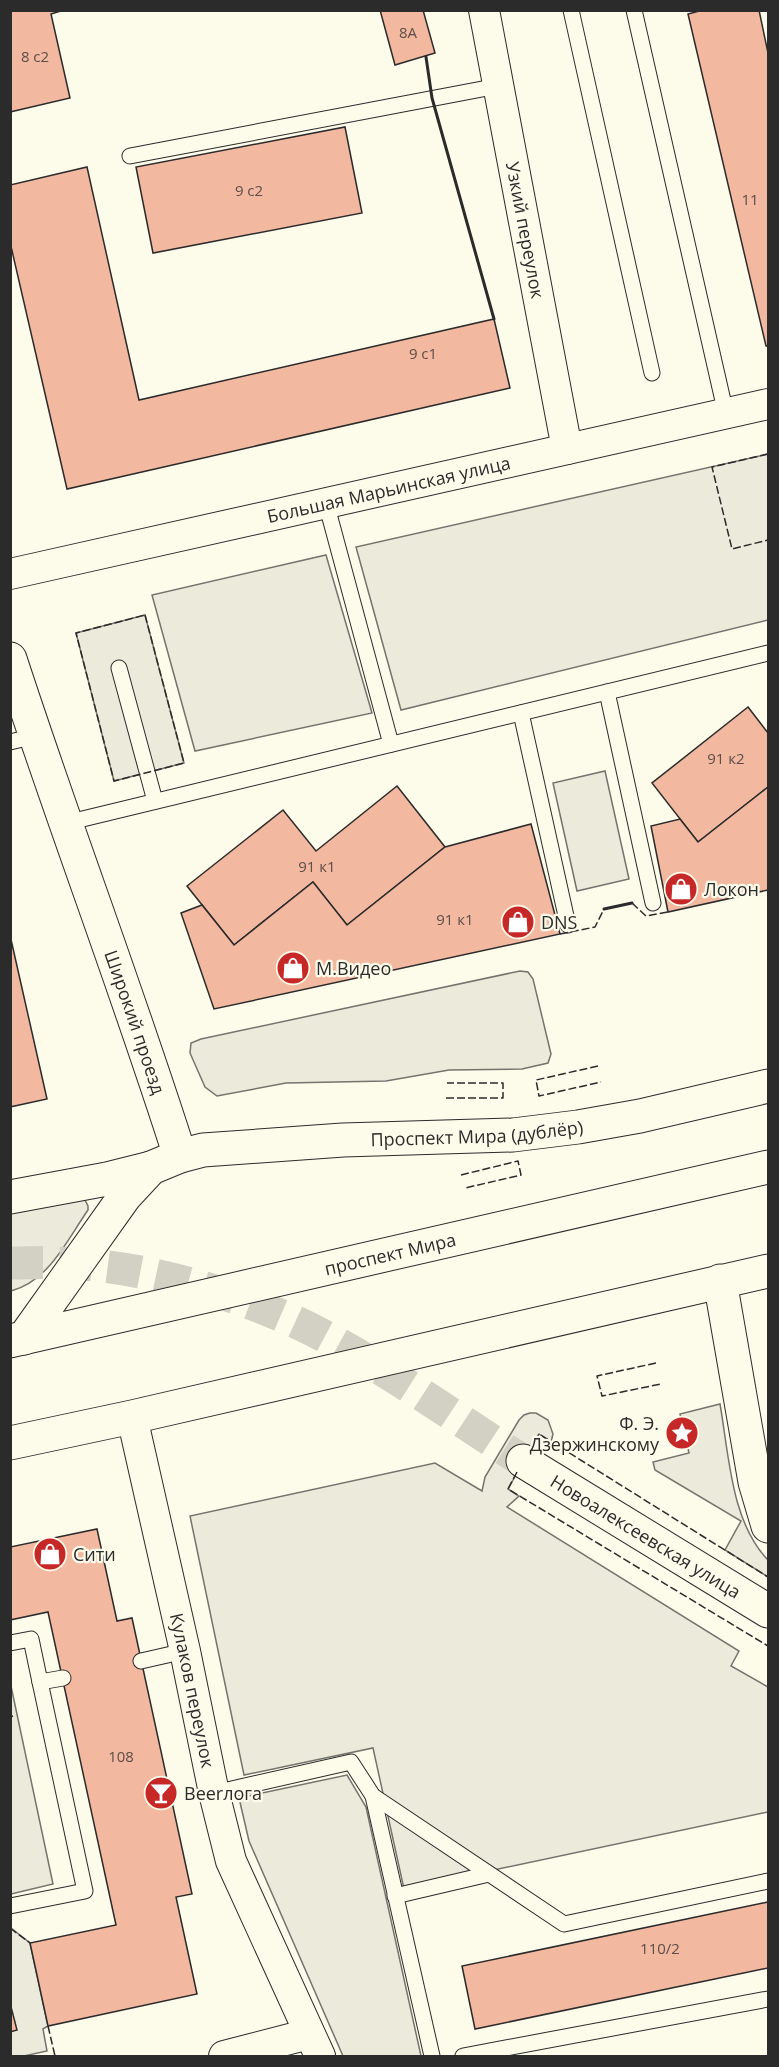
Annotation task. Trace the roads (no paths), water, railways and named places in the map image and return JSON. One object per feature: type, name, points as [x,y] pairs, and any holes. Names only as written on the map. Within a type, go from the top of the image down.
[{"type":"street","name":"Узкий переулок","points":[[484,10],[567,449]]},
{"type":"street","name":"Большая Марьинская улица","points":[[10,574],[768,404]]},
{"type":"street","name":"Широкий проезд","points":[[10,659],[23,739],[66,823],[160,1093],[165,1162]]},
{"type":"street","name":"Проспект Мира (дублёр)","points":[[10,1197],[97,1181],[203,1150],[343,1140],[524,1134],[640,1116],[768,1086]]},
{"type":"street","points":[[17,1340],[125,1196],[165,1162]]},
{"type":"street","name":"проспект Мира","points":[[17,1340],[768,1167]]},
{"type":"street","points":[[10,1443],[768,1271]]},
{"type":"street","points":[[720,1281],[755,1482],[768,1526]]},
{"type":"street","name":"Кулаков переулок","points":[[132,1417],[185,1651],[213,1793],[231,1861],[314,2045]]},
{"type":"street","name":"Новоалексеевская улица","points":[[523,1461],[768,1611]]},
{"type":"street","points":[[224,2056],[314,2045]]},
{"type":"lane","points":[[571,10],[652,373]]},
{"type":"lane","points":[[634,10],[726,414]]},
{"type":"lane","points":[[130,156],[498,86]]},
{"type":"lane","points":[[326,503],[392,744]]},
{"type":"lane","points":[[66,823],[768,653]]},
{"type":"lane","points":[[119,668],[155,801]]},
{"type":"lane","points":[[607,692],[653,903]]},
{"type":"lane","points":[[520,713],[568,925]]},
{"type":"lane","points":[[10,1643],[31,1639],[85,1891],[10,1906]]},
{"type":"lane","points":[[141,1660],[185,1651]]},
{"type":"lane","points":[[40,1683],[63,1678]]},
{"type":"lane","points":[[213,1793],[351,1762],[373,1796],[432,2056]]},
{"type":"lane","points":[[373,1796],[564,1924],[768,1881]]},
{"type":"lane","points":[[395,1896],[489,1874]]},
{"type":"lane","points":[[464,2056],[768,1999]]},
{"type":"tunnel","points":[[10,1263],[93,1265],[161,1276],[262,1308],[348,1349],[523,1461]]},
{"type":"place","name":"Локон","points":[[681,889]]},
{"type":"place","name":"DNS","points":[[518,922]]},
{"type":"place","name":"М.Видео","points":[[293,968]]},
{"type":"place","name":"Ф. Э. Дзержинскому","points":[[682,1433]]},
{"type":"place","name":"Сити","points":[[50,1554]]},
{"type":"place","name":"Beerлога","points":[[161,1793]]}]
